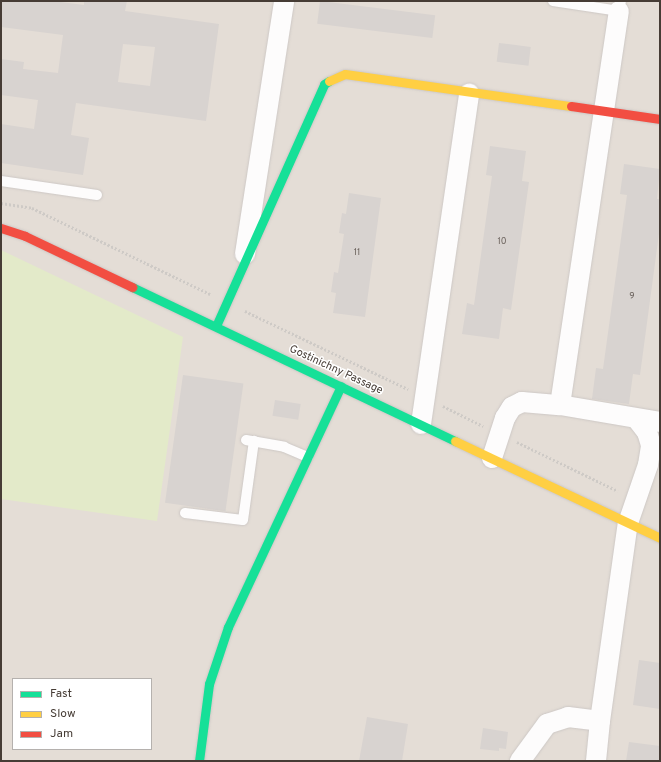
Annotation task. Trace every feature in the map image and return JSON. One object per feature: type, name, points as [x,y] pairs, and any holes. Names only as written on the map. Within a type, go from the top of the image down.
[{"type":"street","points":[[244,261],[284,1]]},
{"type":"street","points":[[560,405],[620,6]]},
{"type":"street","points":[[216,326],[324,84],[345,74],[469,93],[660,119]]},
{"type":"street","points":[[421,424],[469,93]]},
{"type":"street","name":"Gostinichny Passage","points":[[1,228],[25,236],[660,538]]},
{"type":"street","points":[[199,761],[209,684],[225,635],[341,386]]},
{"type":"street","points":[[492,458],[498,433],[512,407],[517,403],[560,405],[660,422]]},
{"type":"street","points":[[596,761],[600,721],[628,523],[654,460],[647,432],[637,419]]},
{"type":"street","points":[[520,761],[547,724],[568,717],[600,721]]},
{"type":"lane","points":[[553,1],[620,6]]},
{"type":"lane","points":[[1,181],[97,195]]},
{"type":"lane","points":[[185,513],[243,520],[250,441],[284,447],[308,457]]},
{"type":"path","points":[[1,203],[32,208],[637,500]]},
{"type":"shaded area","points":[[1,1],[660,1],[660,761],[1,761]]},
{"type":"green space","points":[[1,250],[183,337],[157,521],[1,499]]},
{"type":"building","points":[[1,1],[53,1],[84,5],[84,1],[127,1],[125,11],[219,24],[206,121],[76,103],[71,135],[89,138],[83,175],[1,163],[1,124],[34,129],[38,100],[1,95],[1,59],[24,62],[23,69],[58,73],[63,35],[1,27]],"holes":[[[123,44],[155,47],[150,86],[118,82]]]},
{"type":"building","points":[[320,1],[435,15],[432,38],[317,24]]},
{"type":"building","points":[[499,43],[531,47],[528,66],[497,62]]},
{"type":"building","points":[[490,146],[526,151],[522,181],[529,182],[511,310],[503,308],[499,339],[462,334],[467,303],[474,305],[492,176],[486,175]]},
{"type":"building","points":[[624,164],[660,169],[657,199],[660,199],[660,226],[640,375],[633,374],[629,404],[592,399],[596,368],[603,369],[627,195],[620,194]]},
{"type":"building","points":[[349,193],[381,198],[365,317],[333,313],[336,293],[331,292],[334,272],[338,273],[344,234],[339,233],[342,213],[346,214]]},
{"type":"building","points":[[183,375],[243,383],[225,511],[165,503]]},
{"type":"building","points":[[275,400],[301,404],[298,420],[272,416]]},
{"type":"building","points":[[639,660],[660,663],[660,709],[633,705]]},
{"type":"building","points":[[367,717],[408,724],[402,761],[359,761]]},
{"type":"building","points":[[483,728],[508,732],[506,749],[499,748],[499,751],[480,749]]},
{"type":"building","points":[[629,742],[660,746],[660,761],[626,761]]},
{"type":"traffic: fast","points":[[216,326],[324,84],[329,81]]},
{"type":"traffic: fast","points":[[132,287],[455,441]]},
{"type":"traffic: fast","points":[[199,761],[209,684],[228,627],[341,386]]},
{"type":"traffic: slow","points":[[329,81],[345,74],[571,106]]},
{"type":"traffic: slow","points":[[455,441],[660,538]]},
{"type":"traffic: jam","points":[[571,106],[660,119]]},
{"type":"traffic: jam","points":[[1,228],[25,236],[132,287]]}]
